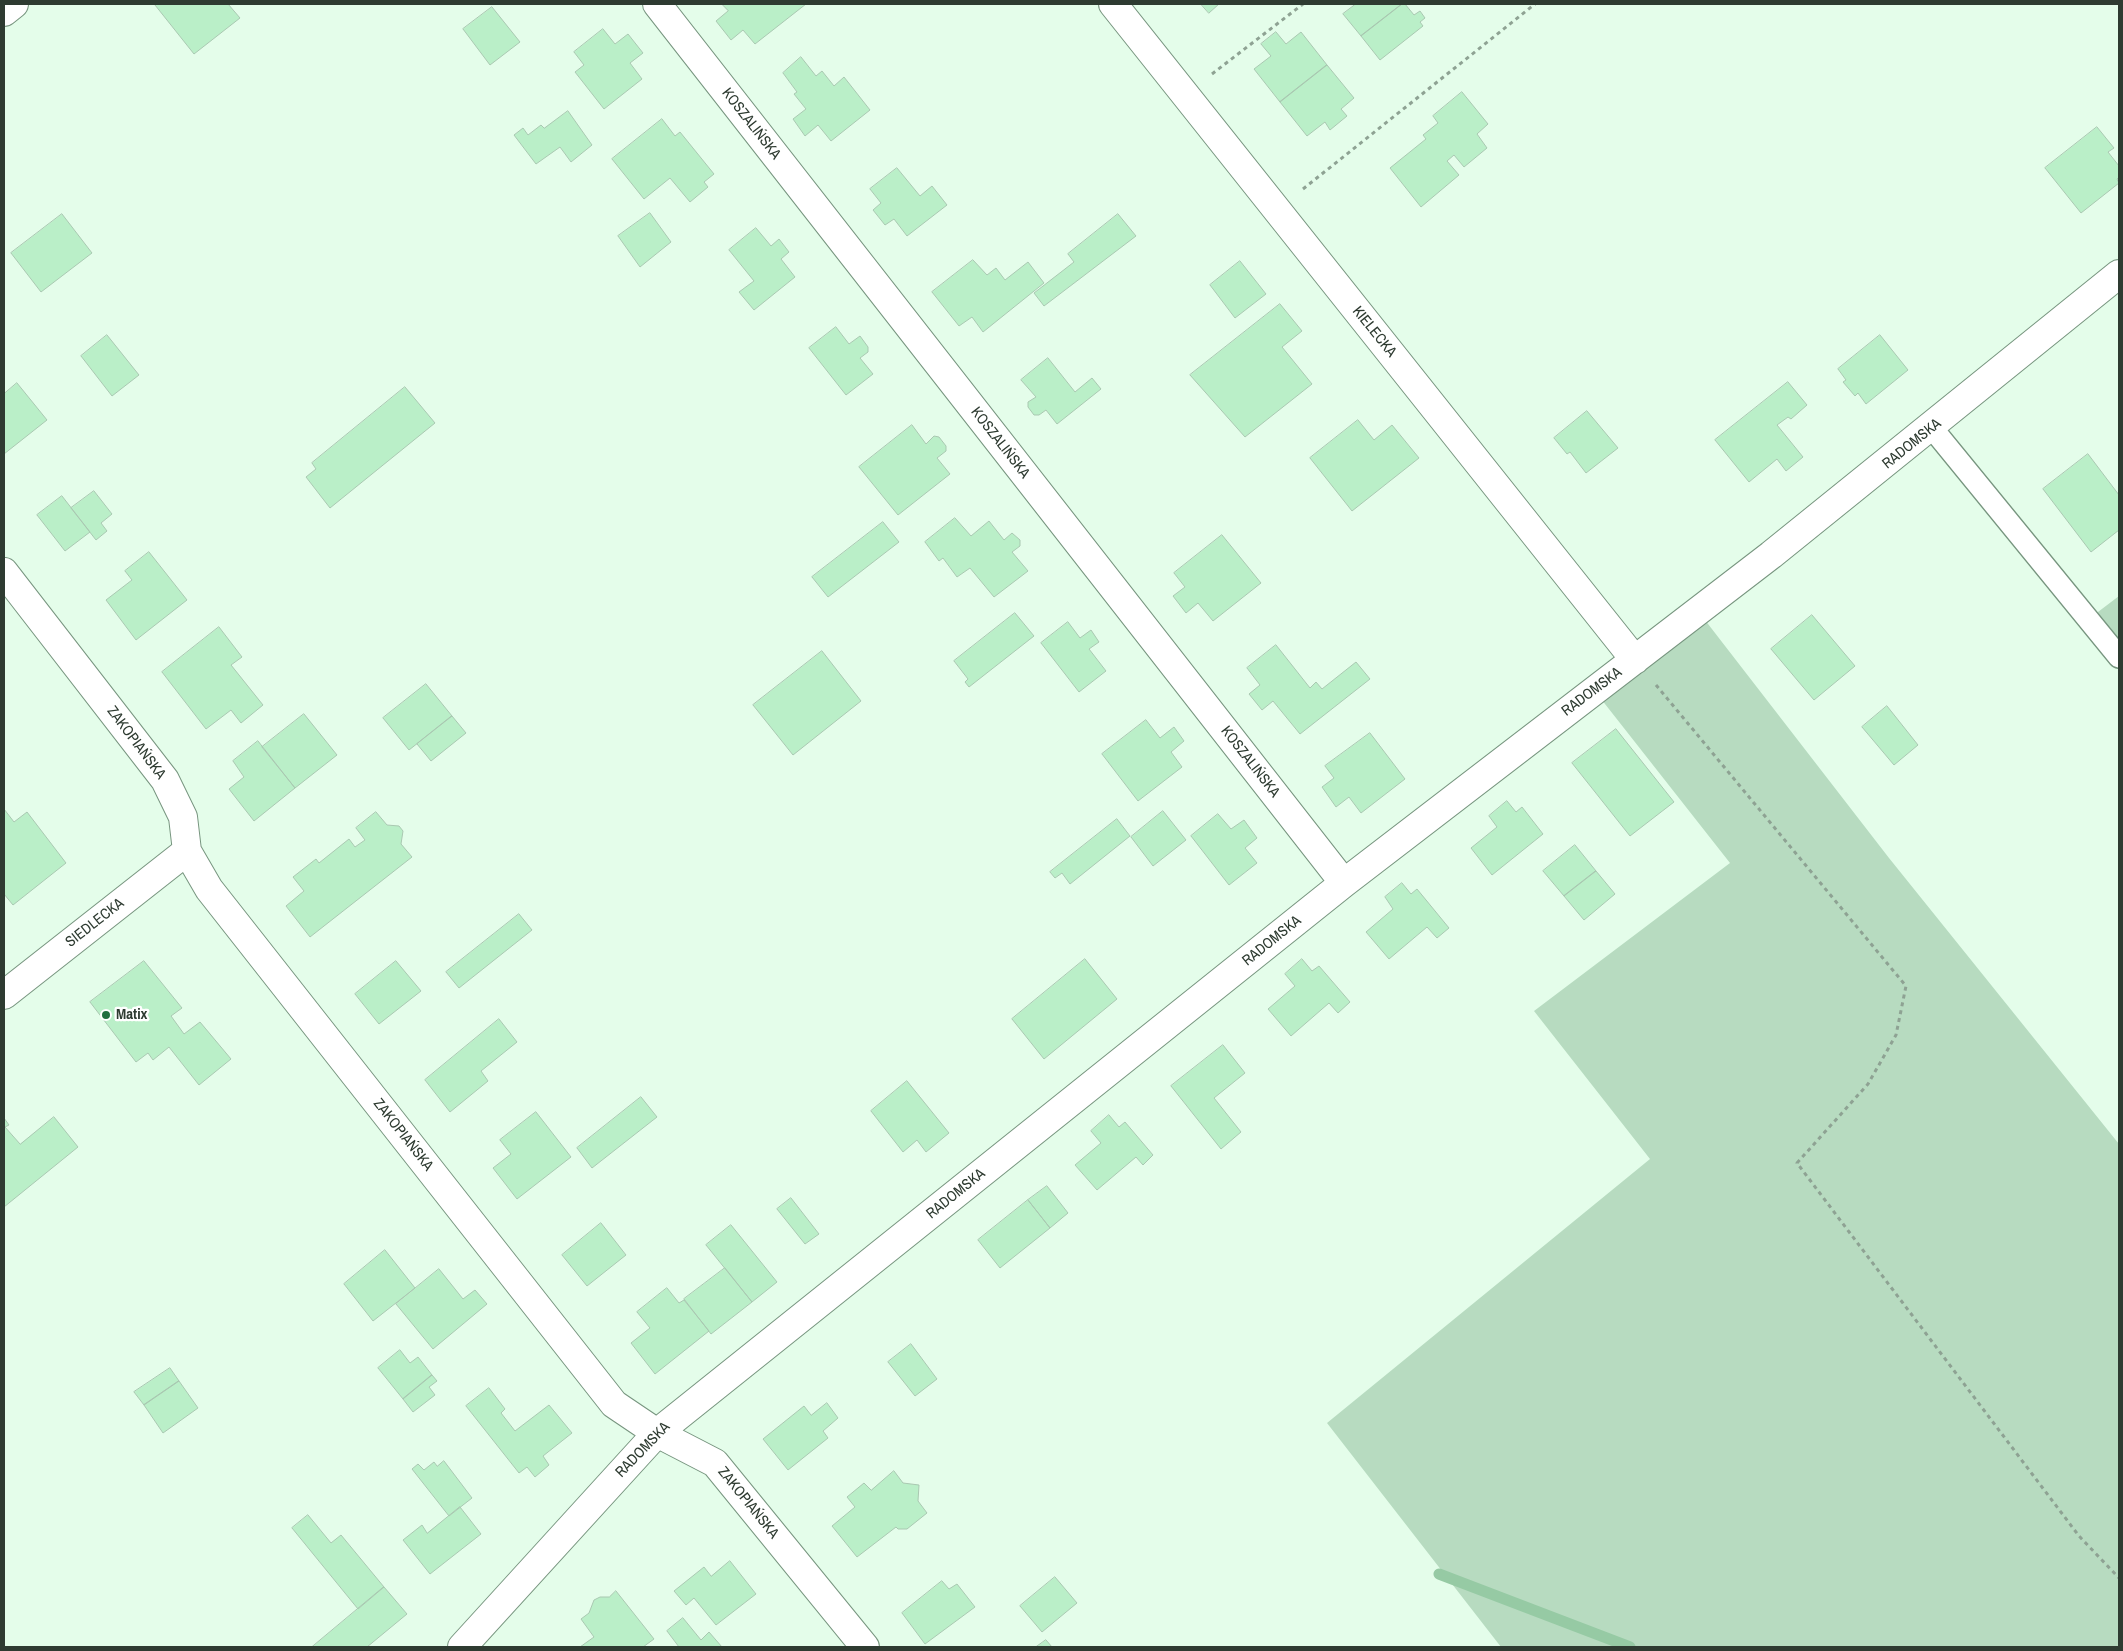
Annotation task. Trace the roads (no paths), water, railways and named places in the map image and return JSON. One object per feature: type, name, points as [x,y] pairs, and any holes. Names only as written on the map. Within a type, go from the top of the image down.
[{"type":"street","points":[[4,12],[14,4]]},
{"type":"street","name":"KOSZALIŃSKA","points":[[657,4],[1344,883]]},
{"type":"street","name":"KIELECKA","points":[[1113,4],[1635,660]]},
{"type":"street","name":"RADOMSKA","points":[[462,1647],[656,1433],[1344,883],[1635,660],[1932,428],[2119,274]]},
{"type":"street","name":"ZAKOPIAŃSKA","points":[[4,572],[165,780],[183,817],[187,851],[209,889],[614,1404],[656,1433],[715,1462],[865,1647]]},
{"type":"street","name":"SIEDLECKA","points":[[4,995],[187,851]]},
{"type":"lane","points":[[1932,428],[2119,657]]},
{"type":"waterway","points":[[1439,1574],[1630,1647]]},
{"type":"place","name":"Matix","points":[[106,1015]]}]
